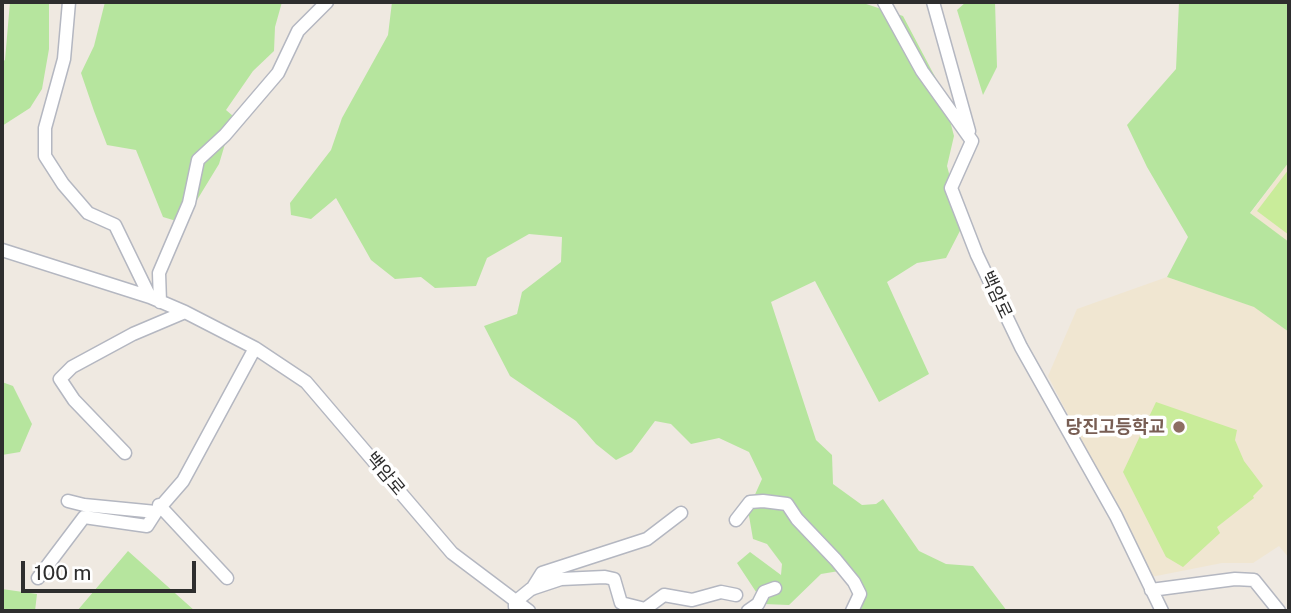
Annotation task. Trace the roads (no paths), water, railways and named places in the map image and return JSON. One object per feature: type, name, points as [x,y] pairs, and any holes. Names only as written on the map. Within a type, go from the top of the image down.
[{"type":"street","points":[[69,2],[64,59],[44,128],[45,156],[63,184],[88,213],[115,225],[155,300]]},
{"type":"street","points":[[155,300],[159,273],[188,203],[198,160],[225,135],[278,73],[298,31],[327,2]]},
{"type":"street","points":[[884,2],[922,71],[972,141]]},
{"type":"street","points":[[933,2],[972,141]]},
{"type":"street","name":"백암로","points":[[972,141],[951,188],[977,255],[1021,347],[1116,516],[1162,611]]},
{"type":"street","name":"백암로","points":[[2,250],[185,312],[255,348],[306,382],[452,553],[515,607],[529,611]]},
{"type":"street","points":[[125,453],[74,400],[60,379],[72,367],[133,334],[185,312]]},
{"type":"street","points":[[38,578],[84,517],[147,526],[158,508],[183,481],[255,348]]},
{"type":"street","points":[[736,520],[750,502],[763,500],[787,504],[797,519],[854,582],[860,594],[852,611]]},
{"type":"street","points":[[68,501],[84,505],[158,508],[227,578]]},
{"type":"street","points":[[515,607],[542,573],[647,539],[681,513]]},
{"type":"street","points":[[531,589],[561,579],[605,577],[614,579],[621,603],[645,609],[664,595],[692,600],[721,593],[736,595]]},
{"type":"street","points":[[1151,590],[1235,579],[1254,580],[1279,611]]},
{"type":"street","points":[[748,611],[758,604],[764,592],[775,589]]},
{"type":"place","name":"당진고등학교","points":[[1179,427]]}]
